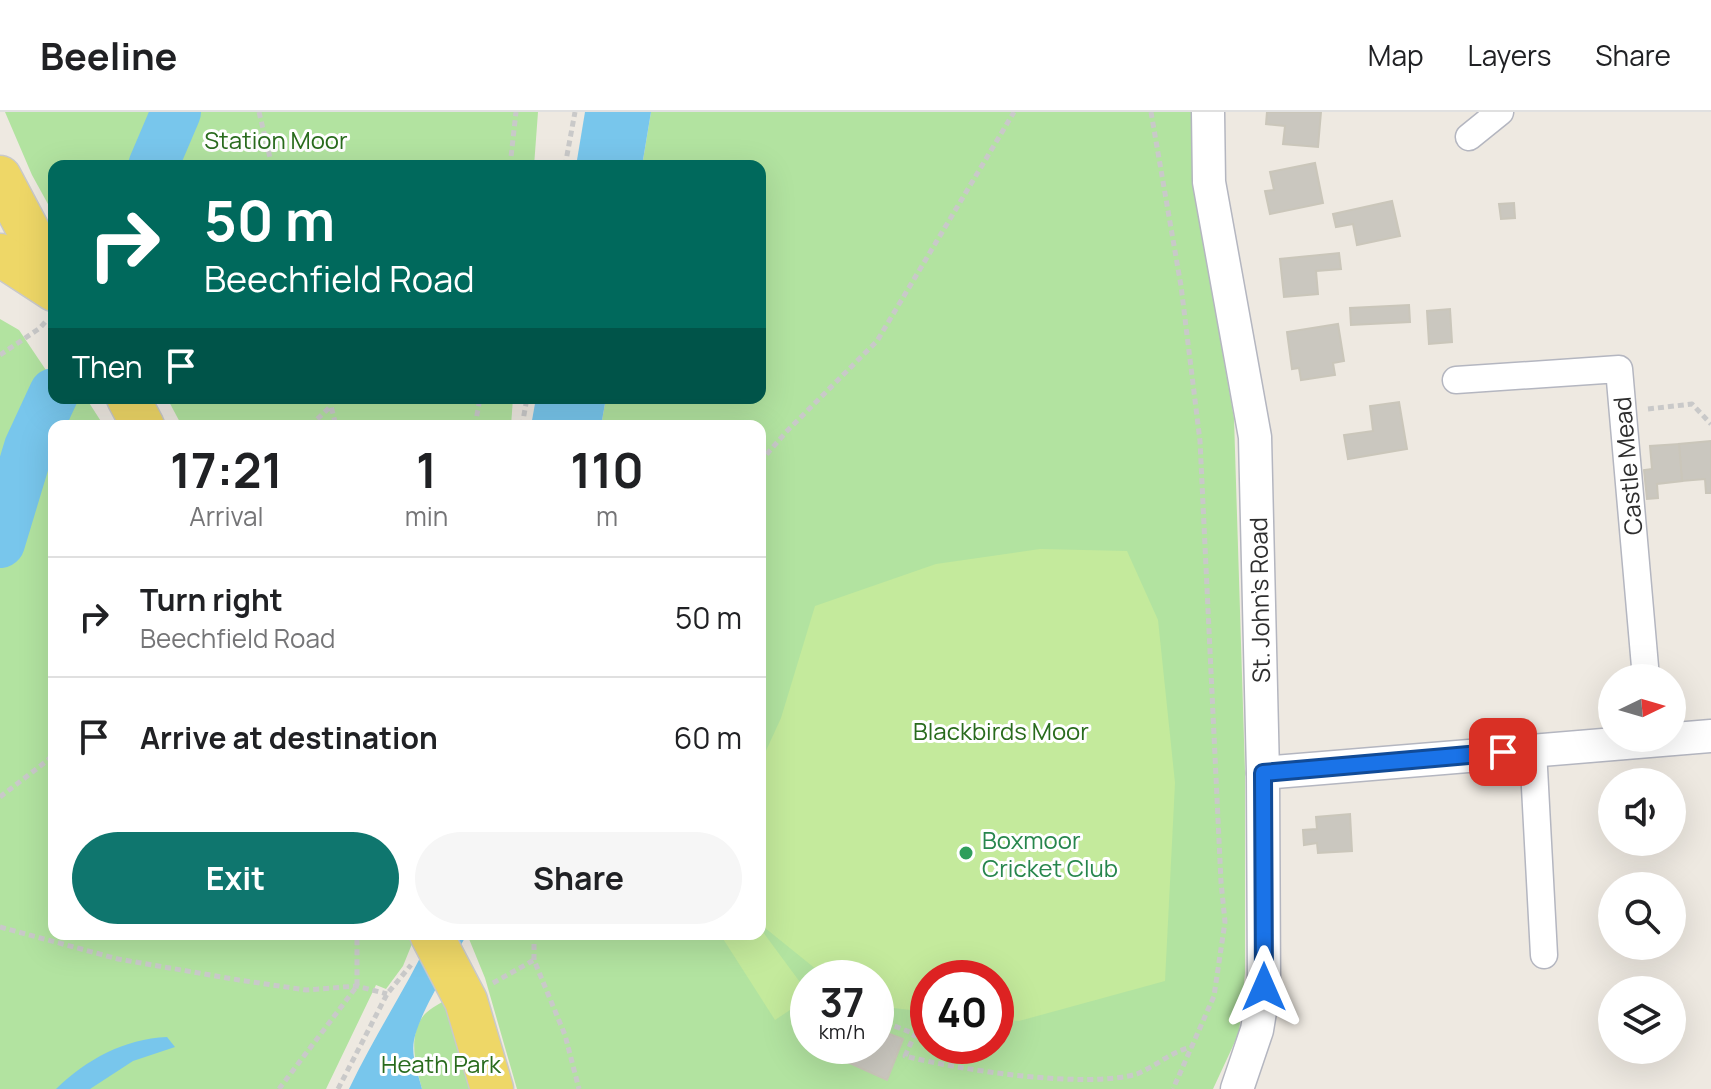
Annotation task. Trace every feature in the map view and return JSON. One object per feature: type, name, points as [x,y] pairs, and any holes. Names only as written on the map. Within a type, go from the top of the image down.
[{"type":"main road","points":[[0,177],[48,281]]},
{"type":"main road","points":[[0,186],[0,195]]},
{"type":"main road","points":[[0,255],[48,290]]},
{"type":"main road","points":[[435,940],[473,995],[492,1089]]},
{"type":"street","name":"St. John's Road","points":[[1208,112],[1209,182],[1255,437],[1263,773],[1264,987],[1257,1030],[1237,1089]]},
{"type":"street","points":[[1469,137],[1500,112]]},
{"type":"street","name":"Castle Mead","points":[[1456,380],[1619,369],[1645,664]]},
{"type":"street","points":[[1686,737],[1711,736]]},
{"type":"street","points":[[1263,773],[1598,744]]},
{"type":"street","points":[[1533,750],[1544,955]]},
{"type":"path","points":[[259,112],[271,160]]},
{"type":"path","points":[[511,160],[516,112]]},
{"type":"path","points":[[566,160],[575,112]]},
{"type":"path","points":[[766,455],[877,341],[1014,112]]},
{"type":"path","points":[[1151,112],[1181,286],[1200,441],[1225,922],[1214,996],[1173,1089]]},
{"type":"path","points":[[0,355],[40,328],[48,309]]},
{"type":"path","points":[[1623,412],[1692,404],[1711,424]]},
{"type":"path","points":[[316,420],[331,406],[334,420]]},
{"type":"path","points":[[0,797],[48,760]]},
{"type":"path","points":[[0,927],[118,959],[239,980],[306,990],[357,986],[387,994],[338,1089]]},
{"type":"path","points":[[279,1089],[357,986],[357,940]]},
{"type":"path","points":[[534,940],[534,960],[565,1035],[579,1089]]},
{"type":"path","points":[[473,995],[534,960]]},
{"type":"path","points":[[894,1026],[915,1034],[905,1056],[1044,1079],[1097,1081],[1136,1074],[1176,1050],[1192,1046]]},
{"type":"green space","name":"Station Moor","points":[[5,112],[538,112],[534,160],[48,160],[48,204]]},
{"type":"green space","name":"Blackbirds Moor","points":[[651,112],[1194,112],[1193,184],[1234,418],[1245,772],[1245,973],[1239,1033],[1213,1089],[517,1089],[485,978],[469,940],[766,940],[766,420],[602,420],[605,404],[766,404],[766,160],[643,160]]},
{"type":"green space","points":[[0,319],[19,330],[48,373],[48,404],[90,404],[100,420],[48,420],[48,940],[414,940],[403,966],[386,989],[376,985],[326,1089],[0,1089]]},
{"type":"green space","points":[[170,404],[513,404],[511,420],[179,420]]},
{"type":"green space","name":"Boxmoor Cricket Club","points":[[1040,549],[1127,551],[1158,620],[1175,783],[1165,981],[1019,1021],[1014,1021],[1014,960],[910,960],[910,1010],[894,1008],[894,960],[805,960],[766,929],[766,751],[781,718],[815,606],[936,564]]},
{"type":"green space","points":[[766,936],[790,969],[790,1010],[775,1020],[724,940],[766,940]]},
{"type":"green space","name":"Heath Park","points":[[451,997],[474,1089],[422,1089],[414,1051],[416,1032],[427,1012]]},
{"type":"water","points":[[585,112],[651,112],[643,160],[577,160]]},
{"type":"water","points":[[535,404],[605,404],[602,420],[532,420]]},
{"type":"water","points":[[429,940],[464,940],[417,1029],[413,1053],[422,1089],[349,1089],[369,1050]]},
{"type":"water","points":[[167,1037],[175,1047],[133,1061],[90,1089],[56,1089],[80,1068],[107,1052],[136,1042]]},
{"type":"building","points":[[1267,112],[1321,112],[1318,147],[1283,144],[1285,126],[1266,124]]},
{"type":"building","points":[[1315,163],[1323,203],[1270,214],[1265,191],[1274,190],[1270,172]]},
{"type":"building","points":[[1392,201],[1400,236],[1357,245],[1353,224],[1336,227],[1333,214]]},
{"type":"building","points":[[1514,203],[1515,218],[1501,219],[1499,204]]},
{"type":"building","points":[[1339,253],[1341,269],[1316,271],[1318,294],[1284,297],[1280,259]]},
{"type":"building","points":[[1409,305],[1410,322],[1351,325],[1350,308]]},
{"type":"building","points":[[1450,309],[1452,342],[1429,344],[1427,311]]},
{"type":"building","points":[[1338,324],[1344,361],[1333,363],[1335,375],[1301,380],[1299,368],[1292,369],[1287,332]]},
{"type":"building","points":[[1399,402],[1407,449],[1348,459],[1344,435],[1373,431],[1370,406]]},
{"type":"building","points":[[1711,441],[1711,493],[1706,493],[1705,479],[1682,481],[1679,444]]},
{"type":"building","points":[[1679,444],[1682,481],[1657,484],[1658,498],[1647,499],[1644,470],[1652,469],[1650,446]]},
{"type":"building","points":[[1350,814],[1352,851],[1318,853],[1317,843],[1304,845],[1303,830],[1317,829],[1316,817]]},
{"type":"building","points":[[894,1036],[903,1039],[894,1062]]},
{"type":"building","points":[[852,1064],[893,1064],[887,1080]]},
{"type":"waterway","points":[[156,160],[176,112]]},
{"type":"waterway","points":[[0,543],[29,447],[49,404]]},
{"type":"place","name":"Boxmoor Cricket Club","points":[[966,853]]},
{"type":"route","points":[[1264,987],[1263,773],[1503,752]]}]
